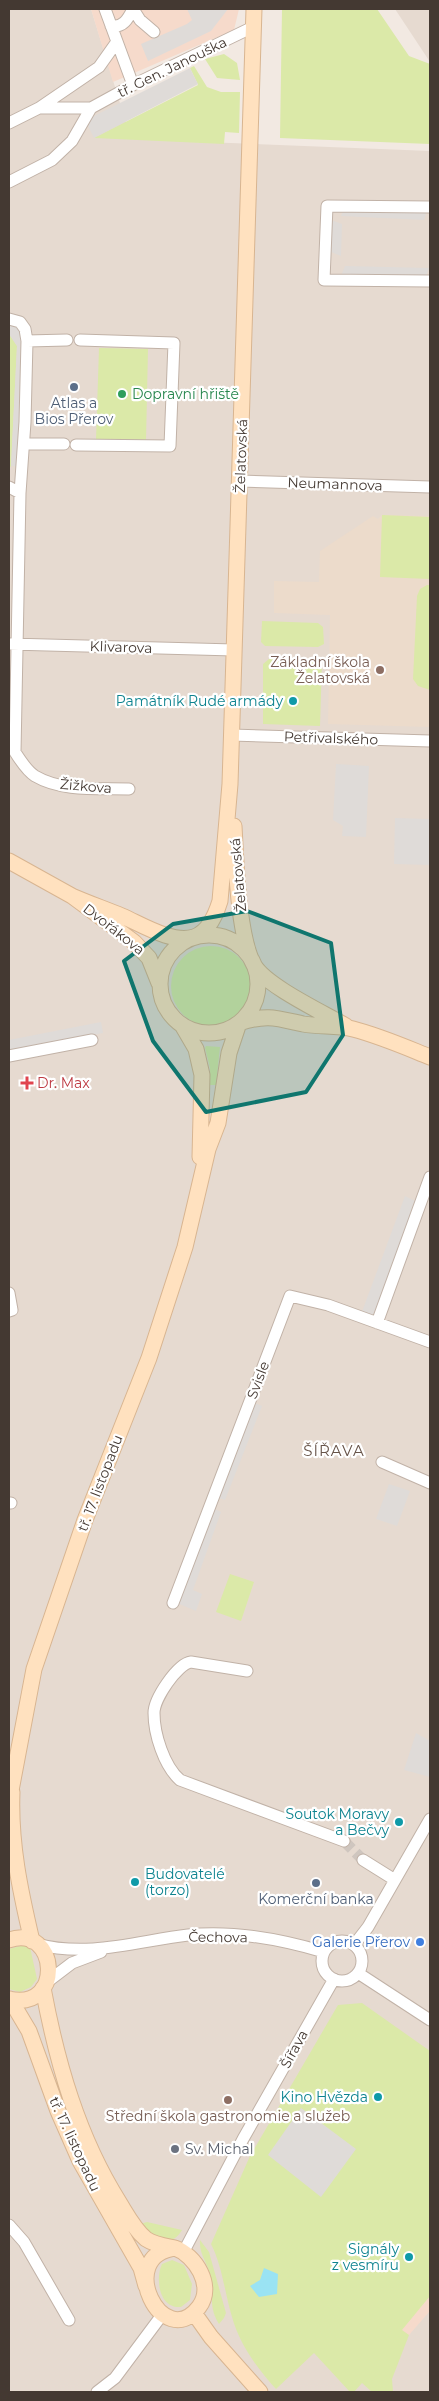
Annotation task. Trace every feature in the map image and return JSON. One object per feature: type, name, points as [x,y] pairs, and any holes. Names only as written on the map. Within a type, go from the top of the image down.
[{"type":"main road","name":"Želatovská","points":[[194,937],[210,924],[220,901],[230,784],[254,9]]},
{"type":"main road","name":"Želatovská","points":[[230,784],[242,919],[254,966]]},
{"type":"main road","name":"Dvořákova","points":[[9,861],[72,896],[155,932],[178,937],[194,937]]},
{"type":"main road","name":"Dvořákova","points":[[72,896],[143,950],[155,968],[161,992]]},
{"type":"main road","points":[[239,1023],[250,1011],[258,986],[254,966],[246,952],[234,942],[215,935],[194,937],[185,941],[169,955],[161,973],[161,992],[168,1011],[182,1025],[200,1032],[210,1033],[260,1018],[279,1017],[304,1024],[352,1029],[384,1038],[430,1057]]},
{"type":"main road","points":[[254,966],[291,996],[352,1029]]},
{"type":"main road","name":"tř. 17. listopadu","points":[[9,1802],[34,1669],[85,1520],[149,1358],[185,1247],[208,1149],[218,1123],[228,1058],[239,1023]]},
{"type":"main road","name":"tř. 17. listopadu","points":[[182,1025],[196,1049],[202,1075],[198,1191]]},
{"type":"main road","name":"tř. 17. listopadu","points":[[13,1778],[12,1839],[17,1876],[34,1942],[48,1961],[49,1975],[45,1985],[28,1999],[10,1999],[28,2031],[58,2111],[80,2161],[141,2268],[146,2286]]},
{"type":"main road","points":[[9,1940],[22,1938],[34,1942]]},
{"type":"main road","name":"tř. 17. listopadu","points":[[45,1985],[51,2033],[67,2090],[94,2157],[113,2193],[141,2234],[154,2244],[179,2250]]},
{"type":"main road","points":[[179,2250],[197,2266],[204,2285],[202,2304],[194,2314],[180,2319],[162,2315],[152,2303],[146,2286],[146,2273],[152,2260],[162,2251],[179,2250]]},
{"type":"main road","points":[[194,2314],[210,2337],[260,2392]]},
{"type":"street","points":[[105,9],[133,85]]},
{"type":"street","points":[[111,26],[117,27],[123,24],[133,9],[140,20],[154,32]]},
{"type":"street","name":"tř. Gen. Janouška","points":[[9,122],[39,108],[91,108],[133,85],[253,27]]},
{"type":"street","points":[[39,108],[98,67],[116,43]]},
{"type":"street","points":[[9,182],[52,160],[72,141],[91,108]]},
{"type":"street","points":[[430,207],[327,206],[324,280],[430,281]]},
{"type":"street","points":[[9,319],[20,322],[25,329],[27,341],[67,340]]},
{"type":"street","points":[[76,445],[170,446],[174,343],[80,340]]},
{"type":"street","name":"Žižkova","points":[[27,341],[24,444],[12,644],[12,752],[33,775],[65,786],[130,789]]},
{"type":"street","points":[[24,444],[64,444]]},
{"type":"street","name":"Neumannova","points":[[240,481],[430,487]]},
{"type":"street","points":[[9,486],[20,493]]},
{"type":"street","name":"Klivarova","points":[[12,644],[234,650]]},
{"type":"street","name":"Petřivalského","points":[[231,735],[430,741]]},
{"type":"street","points":[[9,1056],[92,1040]]},
{"type":"street","points":[[377,1323],[430,1177]]},
{"type":"street","points":[[9,1293],[12,1310],[9,1311]]},
{"type":"street","name":"Svisle","points":[[173,1603],[290,1296],[328,1305],[430,1342]]},
{"type":"street","points":[[382,1462],[430,1483]]},
{"type":"street","points":[[247,1671],[191,1662],[184,1663],[174,1672],[154,1711],[161,1747],[170,1771],[180,1780],[344,1841]]},
{"type":"street","points":[[354,1945],[368,1927],[430,1819]]},
{"type":"street","points":[[363,1860],[395,1880]]},
{"type":"street","name":"Čechova","points":[[34,1942],[68,1950],[112,1948],[190,1935],[230,1934],[281,1940],[324,1952]]},
{"type":"street","points":[[337,1941],[346,1941],[354,1945],[362,1956],[362,1965],[358,1973],[347,1980],[334,1979],[324,1970],[322,1961],[324,1952],[329,1945],[337,1941]]},
{"type":"street","name":"Čechova","points":[[45,1985],[72,1964],[112,1948]]},
{"type":"street","points":[[358,1973],[430,2020]]},
{"type":"street","name":"Šířava","points":[[179,2250],[334,1979]]},
{"type":"street","points":[[9,2225],[24,2242],[69,2320]]},
{"type":"street","points":[[97,2392],[115,2378],[162,2315]]},
{"type":"highlighted area","points":[[247,911],[331,943],[343,1035],[306,1092],[206,1112],[153,1041],[124,961],[173,924]]},
{"type":"shaded area","points":[[9,9],[91,9],[131,139],[430,151],[430,2392],[9,2392]]},
{"type":"shaded area","points":[[91,9],[239,9],[234,30],[113,82]]},
{"type":"shaded area","points":[[187,9],[228,9],[211,31],[148,61],[141,44],[187,24],[192,20]]},
{"type":"shaded area","points":[[395,9],[430,9],[430,62]]},
{"type":"shaded area","points":[[190,68],[198,84],[94,138],[88,126],[92,117]]},
{"type":"shaded area","points":[[345,205],[428,208],[424,220],[341,216]]},
{"type":"shaded area","points":[[331,220],[342,224],[341,256],[331,252]]},
{"type":"shaded area","points":[[345,266],[429,268],[425,280],[340,278]]},
{"type":"shaded area","points":[[9,319],[25,329],[22,467],[11,466],[17,346],[9,334]]},
{"type":"shaded area","name":"Základní škola Želatovská","points":[[382,515],[430,516],[430,727],[328,724],[330,615],[274,613],[274,581],[319,582],[320,551],[373,516],[378,519]]},
{"type":"shaded area","points":[[336,764],[369,766],[366,837],[342,836],[343,826],[333,820]]},
{"type":"shaded area","points":[[395,818],[430,819],[430,865],[394,864]]},
{"type":"shaded area","points":[[101,1022],[103,1033],[9,1052],[9,1040]]},
{"type":"shaded area","points":[[405,1196],[421,1204],[377,1323],[360,1317]]},
{"type":"shaded area","points":[[252,1402],[262,1406],[225,1500],[216,1497]]},
{"type":"shaded area","points":[[389,1484],[410,1491],[397,1526],[376,1519]]},
{"type":"shaded area","points":[[211,1507],[221,1512],[193,1590],[202,1594],[196,1611],[177,1603]]},
{"type":"shaded area","points":[[416,1733],[430,1741],[430,1777],[404,1770]]},
{"type":"shaded area","points":[[301,2108],[356,2149],[321,2197],[268,2155]]},
{"type":"shaded area","points":[[430,2277],[430,2311],[409,2335],[389,2323]]},
{"type":"green space","points":[[282,9],[377,9],[409,56],[430,64],[430,144],[280,138]]},
{"type":"green space","points":[[224,54],[237,63],[240,80],[217,78],[205,59]]},
{"type":"green space","points":[[194,66],[207,87],[221,92],[240,92],[239,133],[225,132],[224,144],[94,138],[198,85],[190,68]]},
{"type":"green space","points":[[9,334],[17,346],[11,466],[9,469]]},
{"type":"green space","name":"Dopravní hřiště","points":[[99,348],[148,349],[146,441],[96,440]]},
{"type":"green space","points":[[382,515],[430,517],[430,579],[380,577]]},
{"type":"green space","points":[[430,585],[430,690],[418,686],[413,679],[417,596],[420,589]]},
{"type":"green space","points":[[262,621],[318,623],[323,627],[324,644],[318,647],[265,646],[261,642]]},
{"type":"green space","points":[[269,659],[322,661],[320,726],[263,724],[263,664]]},
{"type":"green space","points":[[211,946],[226,949],[239,958],[248,971],[251,986],[248,1001],[239,1014],[226,1023],[211,1026],[196,1023],[183,1014],[174,1001],[171,986],[174,971],[183,958],[196,949]]},
{"type":"green space","points":[[206,1046],[220,1047],[216,1085],[210,1085],[210,1068]]},
{"type":"green space","points":[[230,1574],[254,1582],[241,1621],[216,1612]]},
{"type":"green space","points":[[24,1945],[30,1947],[37,1979],[31,1987],[20,1992],[9,1989],[9,1949]]},
{"type":"green space","points":[[362,2003],[430,2051],[430,2296],[402,2330],[409,2335],[392,2379],[393,2392],[372,2392],[362,2383],[354,2392],[350,2392],[314,2353],[276,2389],[256,2365],[239,2337],[218,2261],[211,2244],[250,2156],[338,2005]]},
{"type":"green space","points":[[147,2222],[182,2230],[172,2239],[161,2239],[150,2233],[140,2224]]},
{"type":"green space","points":[[200,2240],[209,2252],[226,2313],[219,2324],[213,2311],[209,2270],[203,2258]]},
{"type":"green space","points":[[172,2260],[184,2265],[192,2284],[190,2300],[181,2307],[168,2303],[163,2298],[159,2285],[162,2264]]},
{"type":"water","points":[[264,2268],[278,2274],[277,2294],[259,2297],[250,2286],[260,2280]]},
{"type":"tunnel","points":[[344,1841],[363,1860]]},
{"type":"place","name":"Atlas a Bios Přerov","points":[[74,387]]},
{"type":"place","name":"Dopravní hřiště","points":[[122,394]]},
{"type":"place","name":"Základní škola Želatovská","points":[[380,670]]},
{"type":"place","name":"Památník Rudé armády","points":[[293,701]]},
{"type":"place","name":"Dr. Max","points":[[27,1083]]},
{"type":"place","name":"Soutok Moravy a Bečvy","points":[[399,1822]]},
{"type":"place","name":"Budovatelé (torzo)","points":[[135,1882]]},
{"type":"place","name":"Komerční banka","points":[[316,1883]]},
{"type":"place","name":"Galerie Přerov","points":[[420,1942]]},
{"type":"place","name":"Kino Hvězda","points":[[378,2097]]},
{"type":"place","name":"Střední škola gastronomie a služeb","points":[[228,2100]]},
{"type":"place","name":"Sv. Michal","points":[[175,2149]]},
{"type":"place","name":"Signály z vesmíru","points":[[409,2257]]},
{"type":"district","name":"ŠÍŘAVA","points":[[334,1450]]}]
